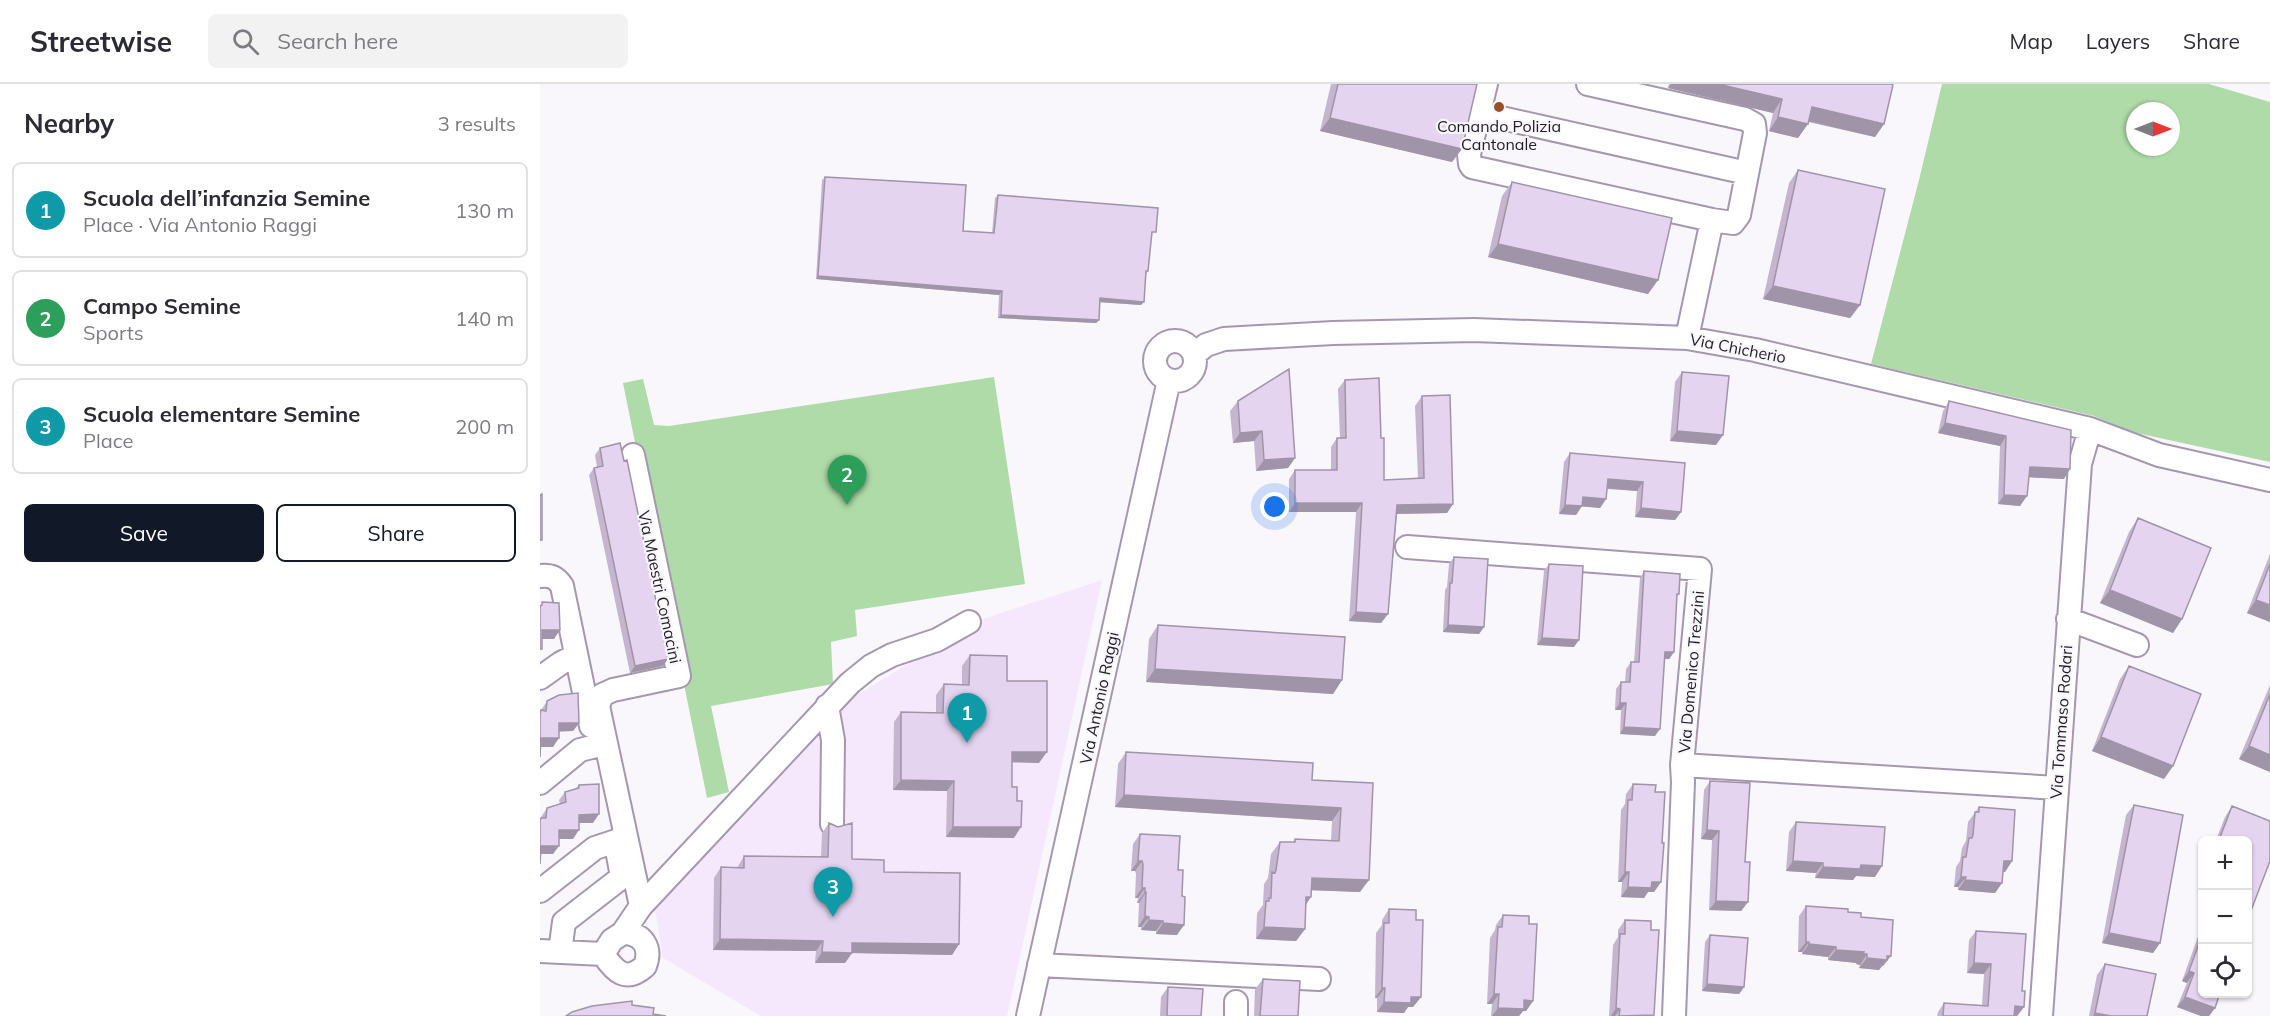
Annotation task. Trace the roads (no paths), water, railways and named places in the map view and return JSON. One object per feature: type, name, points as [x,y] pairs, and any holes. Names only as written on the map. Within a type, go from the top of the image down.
[{"type":"street","points":[[1486,84],[1469,154],[1472,167],[1712,220],[1728,223],[1736,220],[1755,134],[1754,123],[1588,84]]},
{"type":"street","points":[[1479,113],[1747,173]]},
{"type":"street","points":[[1687,338],[1712,220]]},
{"type":"street","name":"Via Chicherio","points":[[1195,354],[1206,345],[1224,339],[1333,333],[1474,330],[1687,338],[1755,350],[2090,429],[2159,455],[2270,480]]},
{"type":"street","points":[[1181,341],[1187,344],[1195,354],[1193,372],[1183,380],[1171,381],[1160,375],[1155,356],[1162,345],[1181,341]]},
{"type":"street","name":"Via Antonio Raggi","points":[[1028,1016],[1167,390],[1171,381]]},
{"type":"street","name":"Via Tommaso Rodari","points":[[2041,1016],[2080,464],[2090,429]]},
{"type":"street","name":"Via Maestri Comacini","points":[[633,455],[679,676],[613,690],[602,695],[598,706],[641,906]]},
{"type":"street","name":"Via Domenico Trezzini","points":[[1407,547],[1700,569],[1682,765],[2057,788]]},
{"type":"street","points":[[540,576],[549,575],[557,579],[561,586],[622,877],[564,922],[550,951],[603,954]]},
{"type":"street","points":[[2068,619],[2137,645]]},
{"type":"street","points":[[622,934],[641,906],[827,706],[871,666],[937,640],[969,622]]},
{"type":"street","points":[[540,678],[575,656]]},
{"type":"street","points":[[827,706],[833,740],[832,824]]},
{"type":"street","points":[[540,783],[580,750],[596,746]]},
{"type":"street","points":[[1674,1016],[1682,765]]},
{"type":"street","points":[[540,891],[595,848],[616,841]]},
{"type":"street","points":[[631,933],[643,939],[648,952],[645,966],[634,973],[621,973],[610,966],[603,954],[612,940],[622,934],[631,933]]},
{"type":"street","points":[[1039,965],[1318,979]]},
{"type":"place","name":"Comando Polizia Cantonale","points":[[1499,107]]},
{"type":"place","name":"Campo Semine","points":[[847,505]]},
{"type":"place","name":"Scuola dell’infanzia Semine","points":[[967,743]]},
{"type":"place","name":"Scuola elementare Semine","points":[[833,917]]}]
